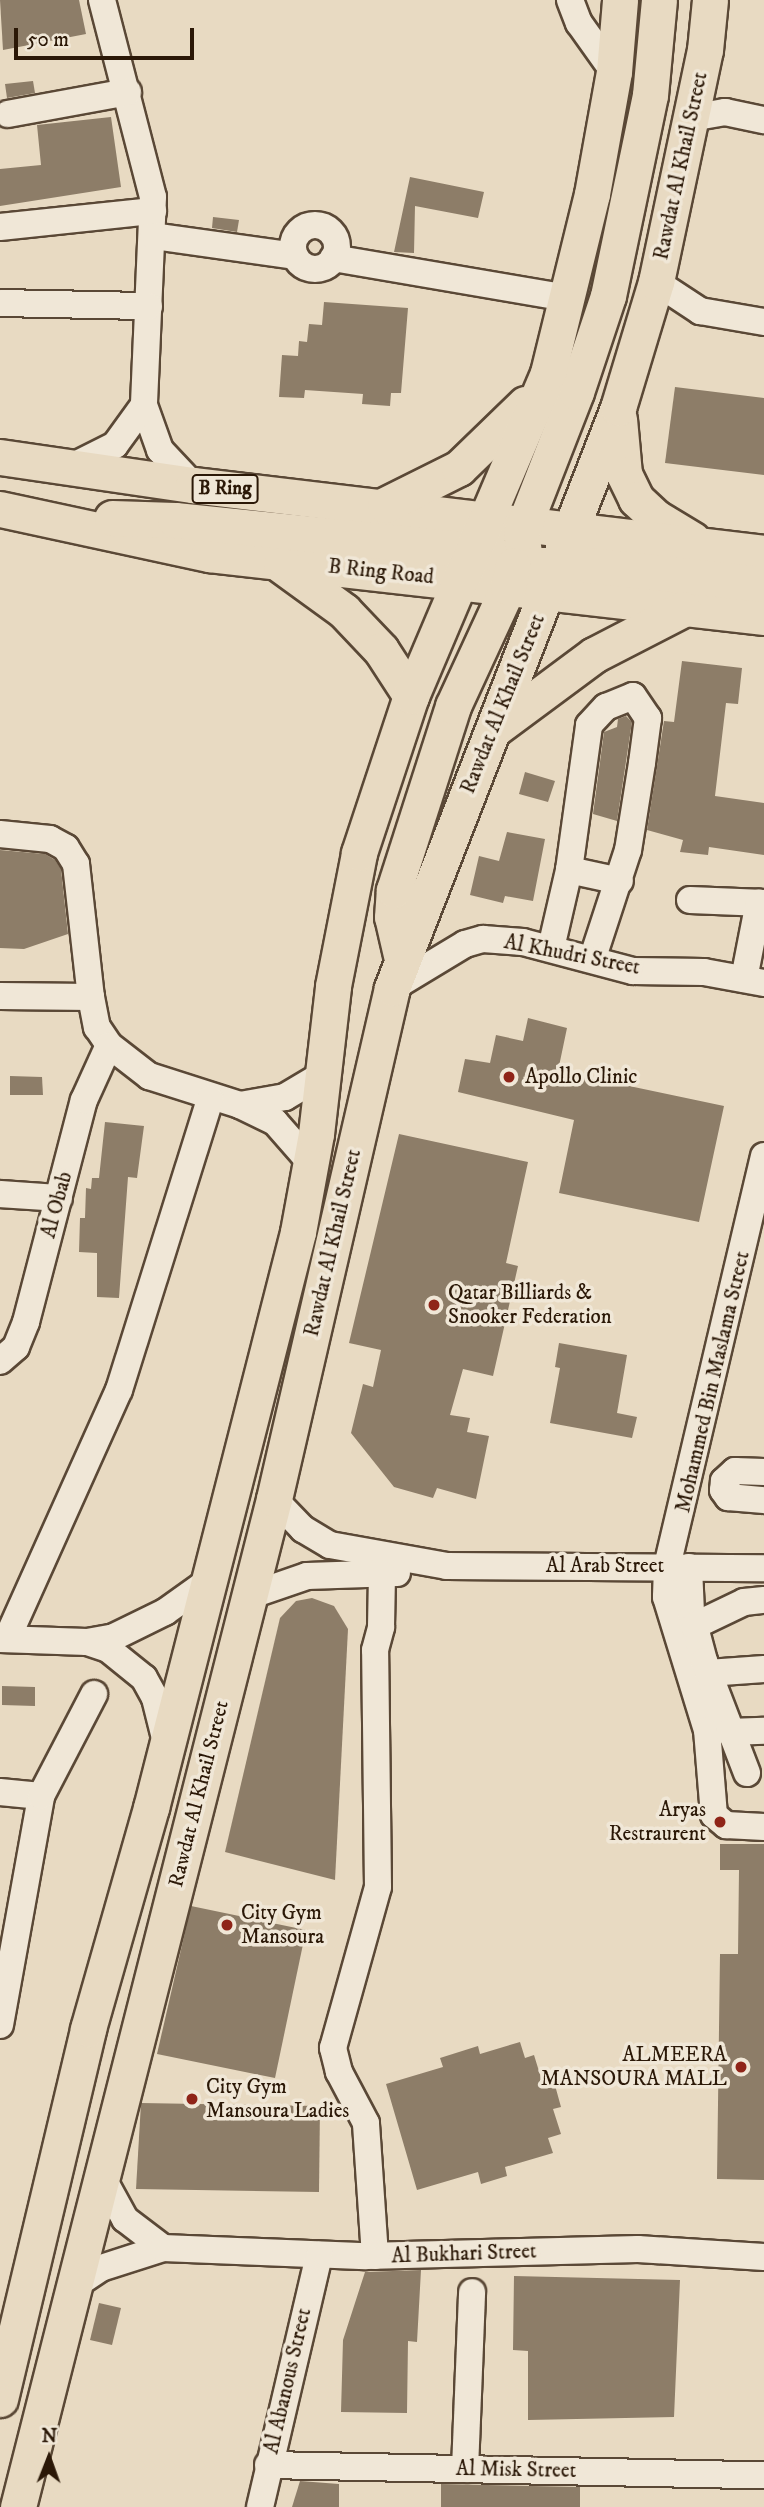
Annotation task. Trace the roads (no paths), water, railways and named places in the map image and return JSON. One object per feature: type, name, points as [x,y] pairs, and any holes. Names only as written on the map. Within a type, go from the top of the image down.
[{"type":"main road","name":"Rawdat Al Khail Street","points":[[0,2399],[88,2029],[293,1255],[312,1163],[346,907],[374,799],[411,696],[548,373],[568,298],[614,72],[620,0]]},
{"type":"main road","points":[[396,972],[391,917],[394,890],[453,706],[526,563],[568,416],[608,296],[650,95],[659,0]]},
{"type":"main road","name":"Rawdat Al Khail Street","points":[[18,2507],[274,1499],[396,972],[494,729],[526,563],[571,530],[618,408],[656,282],[691,118],[710,0]]},
{"type":"main road","points":[[380,507],[431,485],[476,455],[515,418],[548,373]]},
{"type":"main road","points":[[618,408],[621,461],[636,499],[655,517],[702,545]]},
{"type":"main road","name":"B Ring","points":[[0,457],[193,485],[486,518]]},
{"type":"main road","name":"B Ring Road","points":[[0,509],[209,554],[275,561],[466,566]]},
{"type":"main road","points":[[486,518],[526,563],[683,609],[764,617]]},
{"type":"main road","points":[[56,521],[175,520],[466,566],[526,563],[764,584]]},
{"type":"main road","points":[[526,563],[571,530],[764,553]]},
{"type":"main road","points":[[275,561],[344,611],[381,650],[411,696]]},
{"type":"main road","points":[[494,729],[594,654],[683,609]]},
{"type":"street","points":[[102,0],[149,171],[153,224],[144,405],[160,450],[193,485]]},
{"type":"street","points":[[570,0],[579,23],[614,72]]},
{"type":"street","points":[[8,114],[128,92]]},
{"type":"street","points":[[691,118],[725,113],[764,120]]},
{"type":"street","points":[[0,227],[153,224],[295,256],[313,268],[333,258],[568,298]]},
{"type":"street","points":[[295,256],[297,234],[314,225],[333,236],[333,258]]},
{"type":"street","points":[[656,282],[700,311],[764,322]]},
{"type":"street","points":[[0,303],[149,306]]},
{"type":"street","points":[[71,467],[115,444],[144,405]]},
{"type":"street","points":[[551,948],[569,870],[589,725],[606,707],[633,696],[648,718],[620,881],[593,957]]},
{"type":"street","points":[[0,834],[50,839],[66,848],[76,864],[83,893],[91,997],[97,1027],[109,1045],[149,1076],[210,1099],[240,1105],[275,1122],[312,1163]]},
{"type":"street","points":[[569,870],[620,881]]},
{"type":"street","points":[[690,900],[762,903],[754,981]]},
{"type":"street","name":"Al Khudri Street","points":[[396,972],[483,939],[551,948],[593,957],[633,971],[687,970],[754,981]]},
{"type":"street","points":[[0,996],[91,997]]},
{"type":"street","name":"Al Obab","points":[[0,1361],[16,1347],[26,1322],[84,1100],[109,1045]]},
{"type":"street","points":[[240,1105],[285,1097],[322,1075]]},
{"type":"street","points":[[166,1742],[155,1698],[144,1678],[108,1649],[87,1642],[4,1639],[119,1390],[210,1099]]},
{"type":"street","name":"Mohammed Bin Maslama Street","points":[[678,1567],[755,1245],[764,1156]]},
{"type":"street","points":[[0,1194],[59,1198]]},
{"type":"street","points":[[764,1472],[735,1471],[724,1480],[723,1490],[728,1497],[764,1500]]},
{"type":"street","name":"Al Arab Street","points":[[274,1499],[303,1529],[330,1545],[447,1566]]},
{"type":"street","name":"Al Arab Street","points":[[249,1596],[288,1580],[447,1566],[764,1568]]},
{"type":"street","points":[[678,1567],[708,1673],[729,1732],[750,1768]]},
{"type":"street","points":[[678,1567],[668,1609],[712,1763],[718,1821],[726,1825],[764,1827]]},
{"type":"street","points":[[370,2256],[366,2123],[339,2072],[333,2048],[377,1887],[375,1650],[369,1628],[376,1573]]},
{"type":"street","points":[[87,1642],[140,1627],[207,1582]]},
{"type":"street","points":[[694,1626],[744,1602],[764,1600]]},
{"type":"street","points":[[708,1673],[764,1668]]},
{"type":"street","points":[[1,2019],[41,1796],[94,1695]]},
{"type":"street","points":[[729,1732],[764,1731]]},
{"type":"street","points":[[712,1763],[750,1768]]},
{"type":"street","points":[[0,1791],[41,1796]]},
{"type":"street","points":[[102,2177],[125,2219],[163,2248]]},
{"type":"street","name":"Al Bukhari Street","points":[[74,2286],[101,2268],[163,2248],[370,2256],[638,2249],[764,2257]]},
{"type":"street","name":"Al Abanous Street","points":[[260,2507],[319,2255]]},
{"type":"street","points":[[465,2469],[472,2292]]},
{"type":"street","name":"Al Misk Street","points":[[268,2465],[764,2475]]},
{"type":"place","name":"Apollo Clinic","points":[[509,1077]]},
{"type":"place","name":"Qatar Billiards & Snooker Federation","points":[[434,1305]]},
{"type":"place","name":"Aryas Restraurent","points":[[720,1822]]},
{"type":"place","name":"City Gym Mansoura","points":[[227,1925]]},
{"type":"place","name":"ALMEERA MANSOURA MALL","points":[[741,2067]]},
{"type":"place","name":"City Gym Mansoura Ladies","points":[[192,2099]]}]
